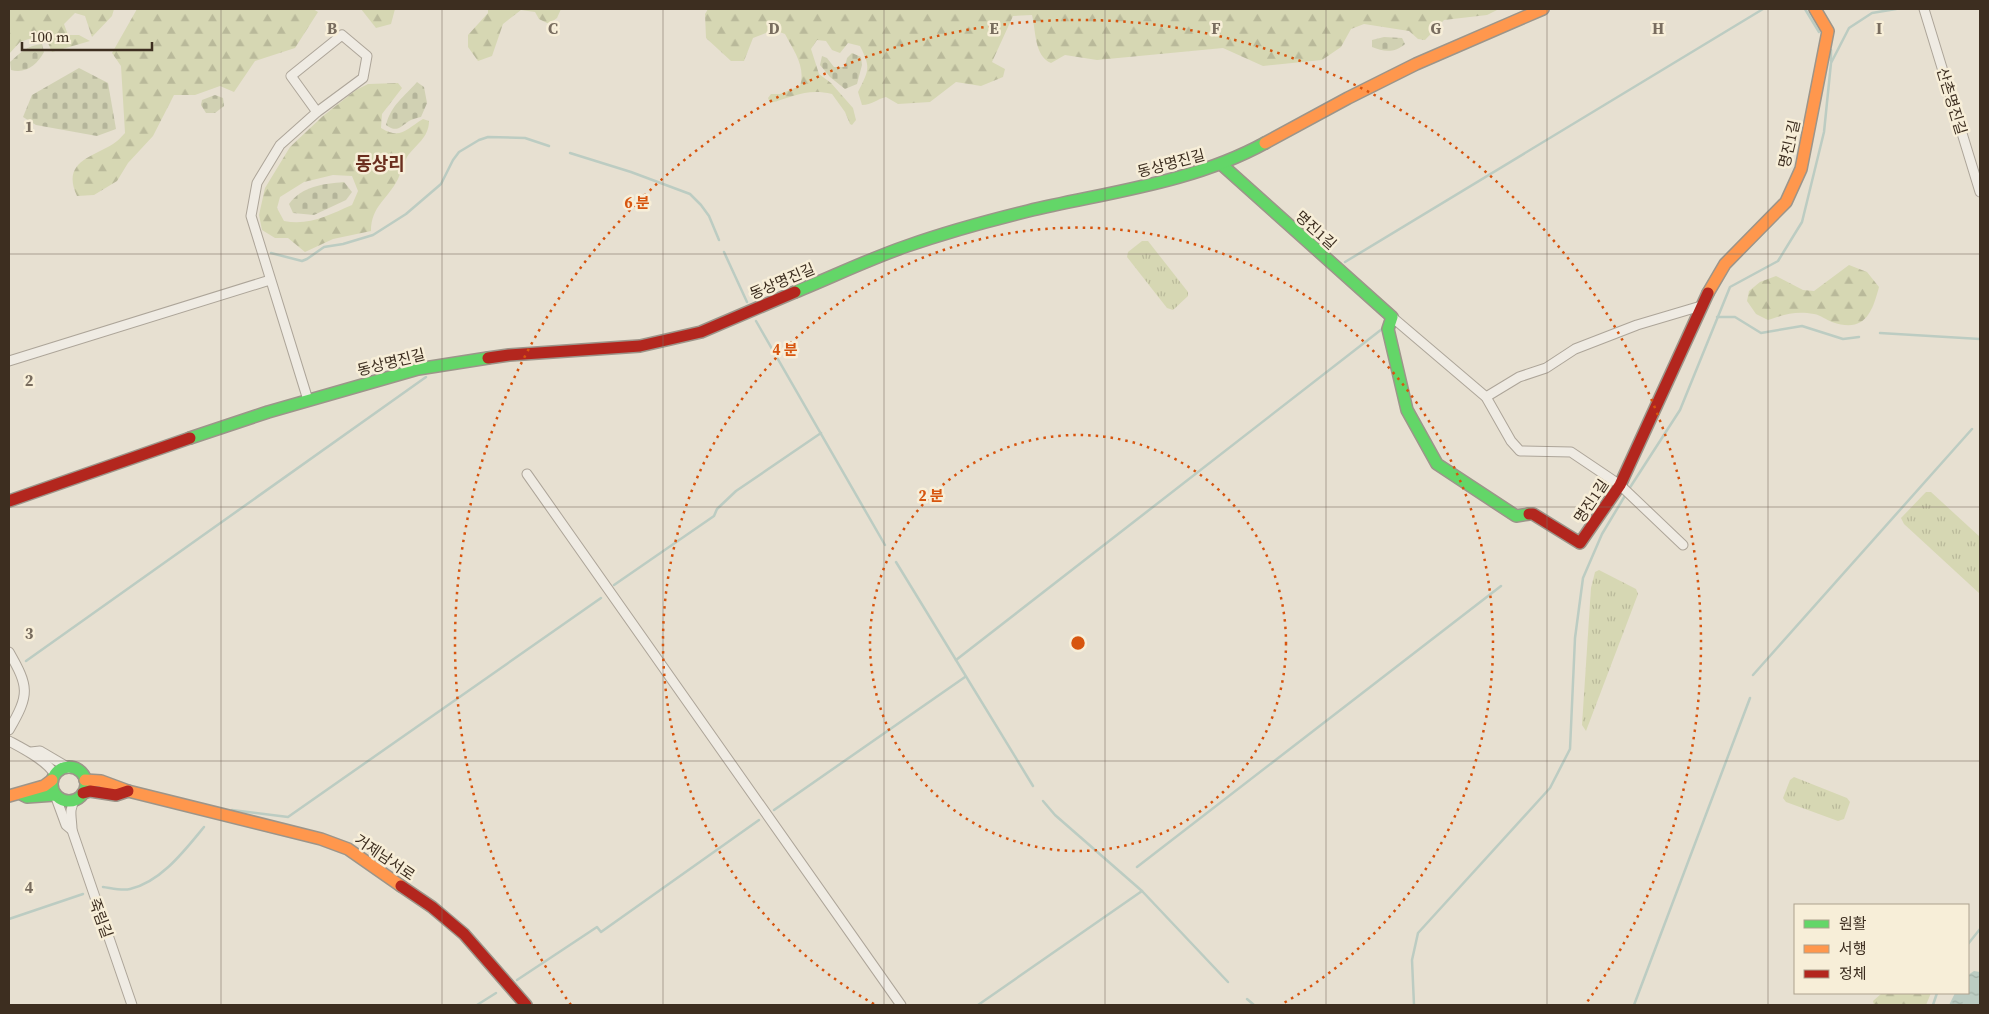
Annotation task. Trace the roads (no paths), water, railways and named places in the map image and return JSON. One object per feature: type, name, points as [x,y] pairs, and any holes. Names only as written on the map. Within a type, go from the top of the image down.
[{"type":"street","name":"동상명진길","points":[[9,501],[137,455],[308,400],[418,369],[509,355],[640,346],[684,337],[701,332],[906,246],[958,229],[1029,211],[1175,180],[1243,155],[1416,64],[1543,9]]},
{"type":"street","name":"명진1길","points":[[1221,164],[1392,317],[1388,329],[1407,410],[1438,464],[1516,516],[1533,514],[1580,543],[1620,486],[1710,288],[1725,264],[1786,202],[1801,169],[1828,31],[1815,9]]},
{"type":"street","name":"산촌명진길","points":[[1924,9],[1980,192]]},
{"type":"street","points":[[308,400],[251,216],[258,183],[280,144],[317,112],[363,78],[366,56],[342,35],[291,76],[317,112]]},
{"type":"street","points":[[9,361],[270,280]]},
{"type":"street","points":[[1486,397],[1519,377],[1546,368],[1575,349],[1638,325],[1702,306]]},
{"type":"street","points":[[1392,317],[1486,397],[1511,441],[1520,451],[1571,452],[1620,486],[1682,545]]},
{"type":"street","points":[[527,474],[901,1005]]},
{"type":"street","points":[[9,652],[22,674],[25,685],[24,699],[20,711],[9,730]]},
{"type":"street","points":[[9,741],[31,752],[52,770],[52,785],[56,795],[64,801],[79,796],[88,780],[80,772],[69,768],[40,751],[31,752]]},
{"type":"street","points":[[9,796],[44,786],[64,768],[69,768]]},
{"type":"street","name":"거제남서로","points":[[88,780],[118,786],[128,792],[322,839],[348,849],[432,907],[464,934],[518,999],[526,1005]]},
{"type":"street","name":"거제남서로","points":[[79,796],[96,792],[116,795],[128,792]]},
{"type":"street","points":[[21,794],[27,797],[56,795]]},
{"type":"street","name":"죽림길","points":[[56,795],[66,825],[72,830]]},
{"type":"street","name":"죽림길","points":[[79,796],[71,806],[72,830],[132,1005]]},
{"type":"water","points":[[1974,971],[1980,972],[1980,1005],[1949,1005],[1954,994],[1969,994],[1969,974]]},
{"type":"waterway","points":[[1345,262],[1763,9]]},
{"type":"waterway","points":[[1805,9],[1819,32]]},
{"type":"waterway","points":[[1629,489],[1680,410],[1730,287],[1778,261],[1802,222],[1824,132],[1831,63],[1849,28],[1872,13],[1896,9]]},
{"type":"waterway","points":[[1831,50],[1831,61]]},
{"type":"waterway","points":[[271,253],[302,261],[324,247],[343,244],[373,235],[406,214],[441,184],[459,152],[479,140],[488,137],[525,138],[549,146]]},
{"type":"waterway","points":[[570,153],[631,172],[690,194],[709,216],[719,240]]},
{"type":"waterway","points":[[724,252],[747,302]]},
{"type":"waterway","points":[[1717,317],[1735,317],[1761,333],[1802,326],[1843,339],[1859,337]]},
{"type":"waterway","points":[[756,321],[885,545]]},
{"type":"waterway","points":[[956,660],[1382,329]]},
{"type":"waterway","points":[[1880,333],[1980,339]]},
{"type":"waterway","points":[[26,661],[426,377]]},
{"type":"waterway","points":[[1753,675],[1972,429]]},
{"type":"waterway","points":[[614,585],[714,516],[717,509],[736,491],[821,433]]},
{"type":"waterway","points":[[1414,1005],[1412,960],[1418,933],[1550,788],[1570,749],[1575,638],[1583,578],[1602,534],[1626,494]]},
{"type":"waterway","points":[[896,562],[1033,786]]},
{"type":"waterway","points":[[1137,867],[1501,586]]},
{"type":"waterway","points":[[232,810],[288,817],[601,598]]},
{"type":"waterway","points":[[774,810],[965,677]]},
{"type":"waterway","points":[[1634,1005],[1750,698]]},
{"type":"waterway","points":[[1043,801],[1055,815],[1142,891],[1228,982]]},
{"type":"waterway","points":[[517,980],[597,927],[601,932],[759,820]]},
{"type":"waterway","points":[[103,887],[127,890],[152,880],[172,864],[204,827]]},
{"type":"waterway","points":[[978,1005],[1142,891]]},
{"type":"waterway","points":[[9,919],[83,894]]},
{"type":"waterway","points":[[1969,943],[1980,929]]},
{"type":"waterway","points":[[477,1005],[496,993]]},
{"type":"waterway","points":[[1933,1005],[1937,994]]},
{"type":"waterway","points":[[1247,999],[1254,1005]]},
{"type":"district","name":"동상리","points":[[380,163]]}]
